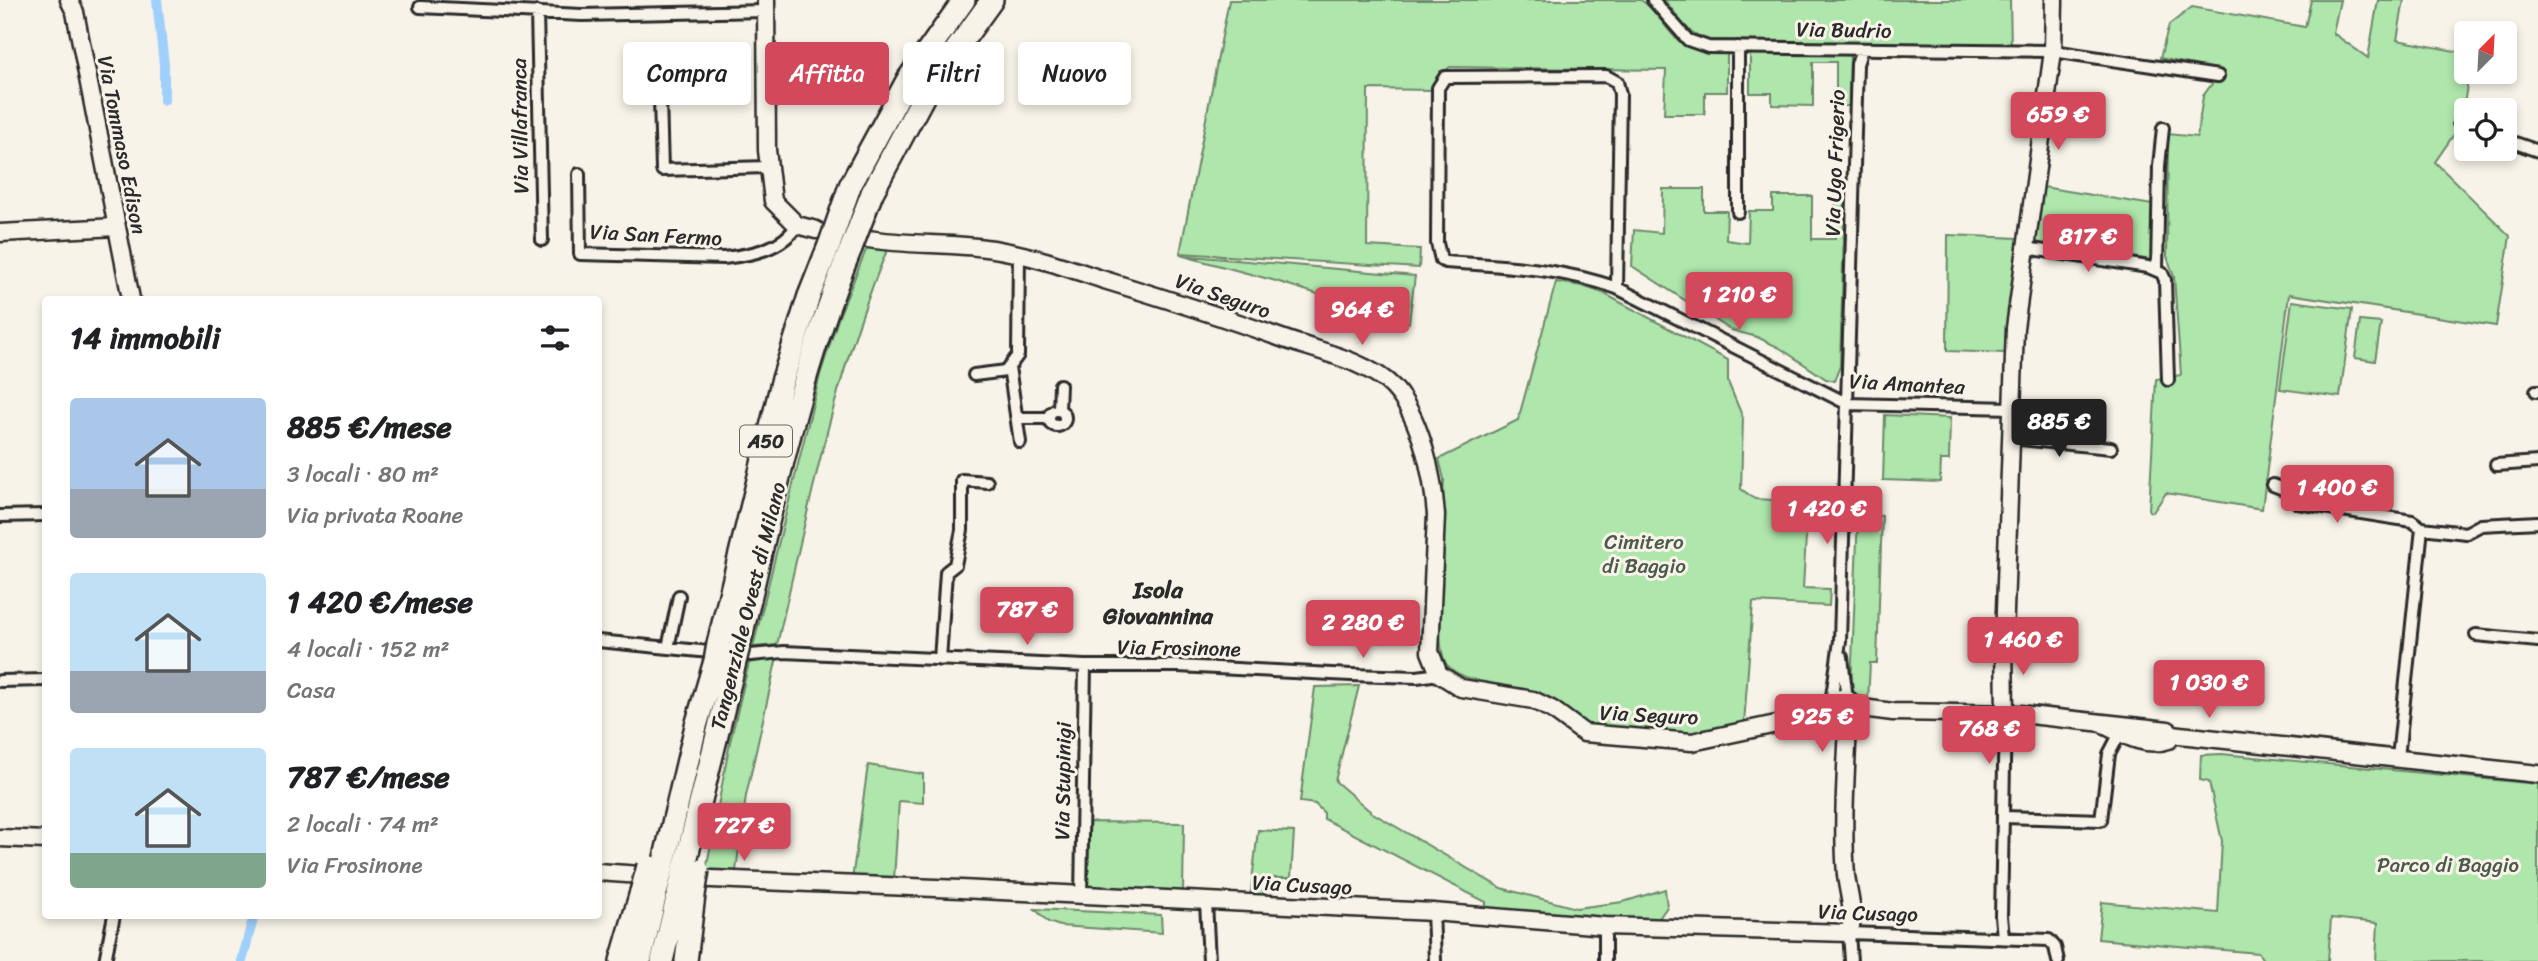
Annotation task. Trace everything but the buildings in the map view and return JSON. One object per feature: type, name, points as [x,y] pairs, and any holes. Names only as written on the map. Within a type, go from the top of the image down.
[{"type":"highway","name":"Tangenziale Ovest di Milano","points":[[727,653],[782,382],[809,296],[823,236],[908,79],[964,0]]},
{"type":"highway","name":"Tangenziale Ovest di Milano","points":[[640,961],[648,892],[707,728],[823,322],[860,243],[872,193],[927,90],[992,0]]},
{"type":"highway","name":"Tangenziale Ovest di Milano","points":[[662,961],[686,895],[707,728]]},
{"type":"highway","points":[[621,961],[648,892]]},
{"type":"highway","points":[[686,895],[687,961]]},
{"type":"street","name":"Via Tommaso Edison","points":[[69,0],[75,12],[130,296]]},
{"type":"street","name":"Via Budrio","points":[[1653,0],[1688,40],[1708,47],[2053,51],[2218,76]]},
{"type":"street","points":[[2003,937],[2004,644],[2015,328],[2053,51],[2054,0]]},
{"type":"street","points":[[420,7],[490,5],[582,15],[765,5],[768,167],[773,201],[797,225],[823,236]]},
{"type":"street","name":"Via Villafranca","points":[[537,12],[542,240]]},
{"type":"street","points":[[1738,47],[1738,212]]},
{"type":"street","name":"Via Ugo Frigerio","points":[[1840,641],[1857,64],[1862,49]]},
{"type":"street","name":"Via Amantea","points":[[1617,288],[1620,94],[1616,82],[1606,76],[1445,77],[1438,88],[1437,243],[1441,260],[1553,270],[1592,279],[1617,288],[1848,404],[2012,408]]},
{"type":"street","points":[[660,105],[662,170],[768,167]]},
{"type":"street","points":[[2163,128],[2159,166],[2157,269],[2165,280],[2168,380]]},
{"type":"street","points":[[2517,144],[2538,151]]},
{"type":"street","name":"Via San Fermo","points":[[579,173],[580,254],[724,258],[771,246],[788,238],[797,225]]},
{"type":"street","points":[[0,233],[117,227]]},
{"type":"street","name":"Via Seguro","points":[[860,243],[978,247],[1019,254],[1204,310],[1365,368],[1390,384],[1406,404],[1426,455],[1434,493],[1436,515],[1430,652],[1439,674],[1461,688],[1542,704],[1584,733],[1692,742],[1809,717],[1841,713]]},
{"type":"street","points":[[2026,248],[2157,269]]},
{"type":"street","points":[[974,375],[1006,371],[1018,355],[1019,254]]},
{"type":"street","points":[[1009,367],[1020,442]]},
{"type":"street","points":[[1017,418],[1049,418],[1054,426],[1062,426],[1066,421],[1065,415],[1059,410],[1060,385]]},
{"type":"street","points":[[2010,438],[2111,448]]},
{"type":"street","points":[[2496,465],[2538,462]]},
{"type":"street","points":[[940,660],[946,572],[955,565],[962,530],[962,480],[987,482]]},
{"type":"street","points":[[2273,485],[2286,490],[2298,503],[2412,521],[2422,528],[2466,533],[2481,525],[2538,522]]},
{"type":"street","points":[[0,516],[42,515]]},
{"type":"street","points":[[2398,758],[2422,528]]},
{"type":"street","points":[[668,648],[679,596]]},
{"type":"street","points":[[2476,635],[2538,641]]},
{"type":"street","name":"Via Frosinone","points":[[602,641],[727,653],[784,652],[1084,666],[1178,666],[1364,676],[1417,677],[1439,674]]},
{"type":"street","points":[[1840,641],[1841,713]]},
{"type":"street","points":[[1840,641],[1846,878],[1852,908],[1852,926],[1849,933],[1851,961]]},
{"type":"street","name":"Via Stupinigi","points":[[1081,896],[1084,666]]},
{"type":"street","points":[[0,681],[42,680]]},
{"type":"street","points":[[1841,713],[2020,714],[2100,723],[2125,729],[2168,730],[2172,734],[2538,774]]},
{"type":"street","points":[[2005,817],[2101,820],[2108,761],[2113,744],[2125,729]]},
{"type":"street","points":[[0,838],[42,840]]},
{"type":"street","name":"Via Cusago","points":[[602,872],[732,881],[961,889],[1433,912],[1605,926],[2003,937],[2049,940],[2056,947],[2058,961]]},
{"type":"street","points":[[1206,902],[1209,961]]},
{"type":"street","points":[[1433,912],[1435,961]]},
{"type":"street","points":[[105,961],[113,919]]},
{"type":"street","points":[[1605,926],[1605,961]]},
{"type":"green space","points":[[1229,0],[1641,0],[1682,43],[1698,50],[1727,52],[1727,92],[1705,92],[1705,114],[1664,114],[1666,70],[1450,67],[1436,78],[1433,90],[1368,89],[1367,246],[1420,249],[1419,268],[1180,253]]},
{"type":"green space","points":[[1664,0],[2010,0],[2011,46],[1710,40],[1688,29]]},
{"type":"green space","points":[[2311,0],[2340,0],[2333,33],[2368,58],[2378,0],[2404,0],[2397,40],[2454,51],[2454,84],[2467,84],[2465,98],[2454,98],[2454,134],[2435,162],[2510,236],[2496,326],[2289,294],[2262,509],[2166,493],[2153,512],[2149,511],[2156,379],[2181,375],[2174,277],[2167,256],[2168,134],[2197,137],[2203,96],[2214,81],[2216,70],[2160,58],[2169,25],[2192,7],[2305,27]]},
{"type":"green space","points":[[1750,52],[1850,53],[1849,106],[1836,106],[1836,62],[1813,62],[1813,106],[1772,105],[1772,93],[1750,93]]},
{"type":"green space","points":[[2043,187],[2153,205],[2152,260],[2035,243]]},
{"type":"green space","points":[[1663,189],[1704,189],[1704,211],[1727,211],[1726,240],[1748,243],[1749,211],[1773,211],[1773,196],[1812,196],[1812,239],[1835,239],[1836,195],[1845,195],[1840,366],[1834,381],[1826,379],[1780,348],[1757,337],[1731,330],[1632,266],[1634,230],[1662,233]]},
{"type":"green space","points":[[1948,235],[2019,238],[2005,353],[1947,351]]},
{"type":"green space","points":[[868,245],[888,248],[869,296],[837,394],[777,645],[753,647],[820,375],[839,316]]},
{"type":"green space","points":[[1180,255],[1415,276],[1409,323],[1276,281]]},
{"type":"green space","name":"Cimitero di Baggio","points":[[1556,282],[1603,293],[1728,360],[1728,382],[1743,418],[1741,489],[1755,499],[1808,502],[1803,588],[1830,589],[1829,606],[1753,602],[1744,724],[1692,736],[1581,723],[1562,705],[1543,694],[1470,679],[1447,665],[1442,653],[1440,632],[1439,577],[1444,479],[1439,459],[1518,420]]},
{"type":"green space","points":[[2292,301],[2352,309],[2340,397],[2280,389]]},
{"type":"green space","points":[[2360,321],[2381,323],[2375,361],[2355,358]]},
{"type":"green space","points":[[1885,415],[1950,418],[1949,460],[1941,460],[1940,482],[1883,480]]},
{"type":"green space","points":[[1858,515],[1882,516],[1877,663],[1870,663],[1868,701],[1855,694],[1851,687]]},
{"type":"green space","points":[[777,657],[746,796],[736,871],[706,870],[730,742],[749,663]]},
{"type":"green space","points":[[1359,686],[1335,781],[1371,812],[1501,888],[1576,908],[1623,902],[1665,889],[1667,907],[1657,921],[1486,908],[1486,902],[1324,819],[1324,813],[1315,804],[1300,802],[1315,687]]},
{"type":"green space","name":"Parco di Baggio","points":[[2222,754],[2538,784],[2538,961],[2376,961],[2378,923],[2331,918],[2328,961],[2264,961],[2258,953],[2098,939],[2102,902],[2218,913],[2222,841],[2209,782],[2200,780],[2201,755]]},
{"type":"green space","points":[[868,765],[923,774],[923,803],[899,801],[894,880],[852,880]]},
{"type":"green space","points":[[1087,822],[1184,823],[1183,896],[1088,891]]},
{"type":"green space","points":[[1258,830],[1294,832],[1291,878],[1266,878],[1262,899],[1250,898]]},
{"type":"green space","points":[[1035,909],[1161,915],[1162,933],[1060,926],[1048,922]]},
{"type":"waterway","points":[[157,0],[164,65],[164,100]]},
{"type":"waterway","points":[[242,961],[253,919]]},
{"type":"district","name":"Isola Giovannina","points":[[1158,603]]}]
